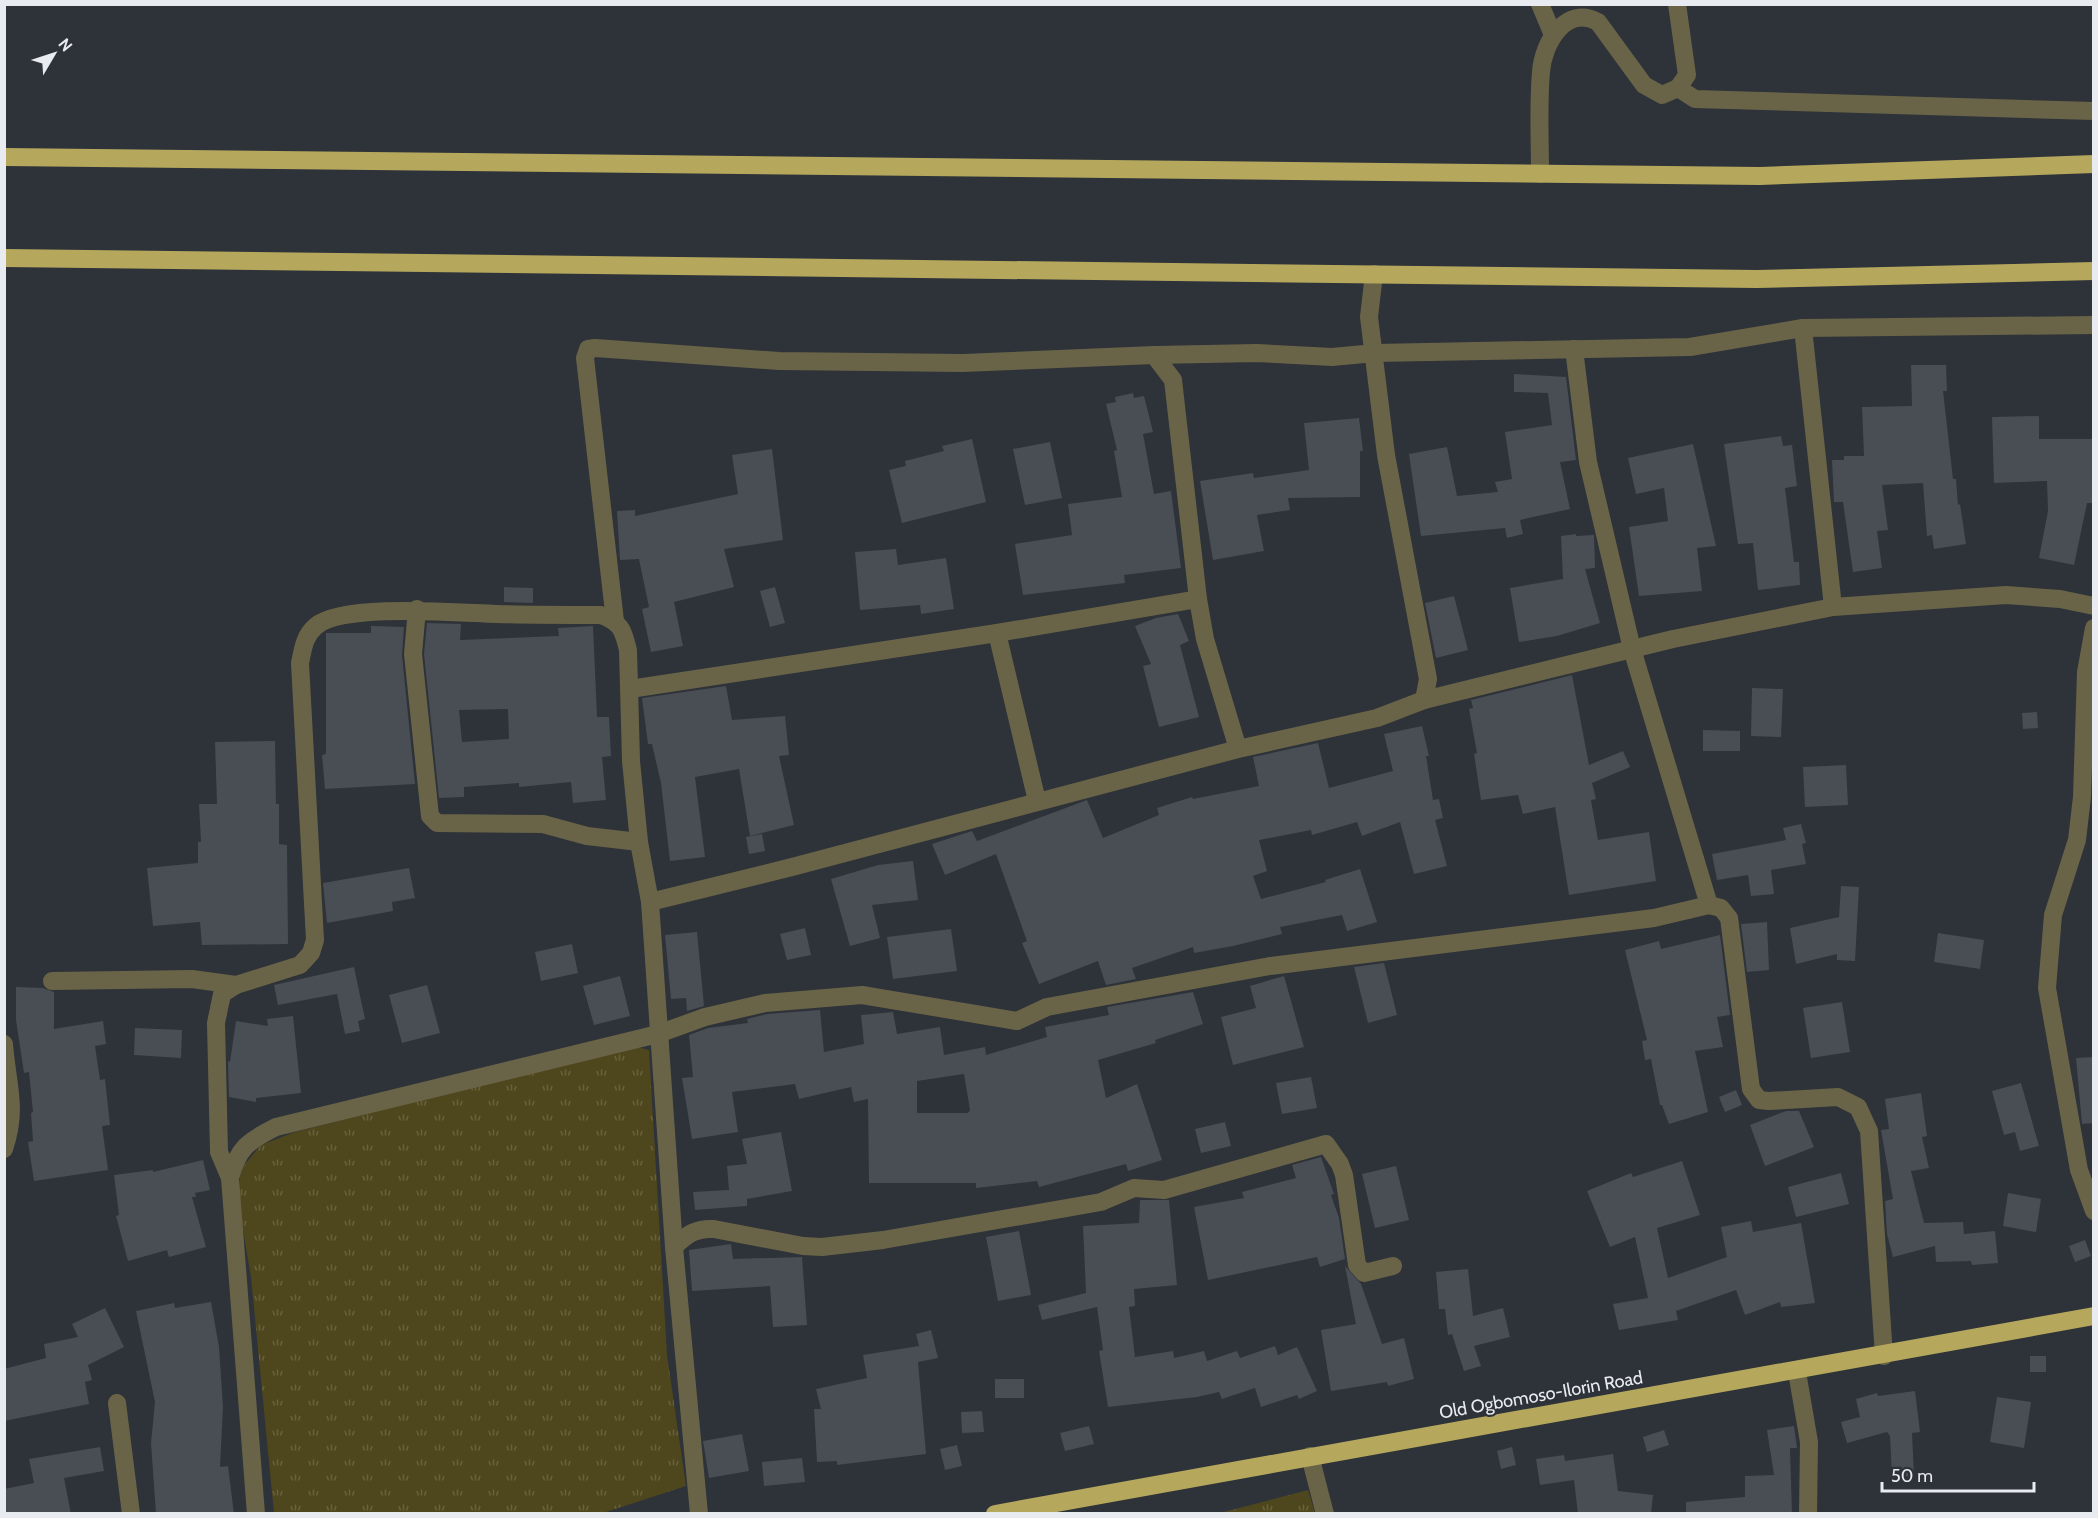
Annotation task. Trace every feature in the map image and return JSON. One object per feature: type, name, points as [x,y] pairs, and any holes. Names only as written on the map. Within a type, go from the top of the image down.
[{"type":"highway","points":[[4,157],[1760,176],[2094,164]]},
{"type":"highway","points":[[4,258],[1757,279],[2094,271]]},
{"type":"highway","name":"Old Ogbomoso-Ilorin Road","points":[[995,1514],[1310,1456],[1797,1372],[2094,1316]]},
{"type":"street","points":[[1540,4],[1552,35]]},
{"type":"street","points":[[1540,174],[1541,70],[1552,35],[1570,18],[1587,16],[1598,22],[1644,86],[1662,95],[1678,88],[1687,75],[1677,4]]},
{"type":"street","points":[[1678,88],[1695,99],[2094,111]]},
{"type":"street","points":[[1374,274],[1369,317],[1386,455],[1428,679],[1424,700]]},
{"type":"street","points":[[615,621],[585,358],[588,349],[779,361],[963,363],[1191,354],[1257,353],[1332,357],[1375,353],[1690,347],[1803,328],[2094,325]]},
{"type":"street","points":[[1803,328],[1833,607]]},
{"type":"street","points":[[1575,349],[1588,462],[1632,650],[1709,906]]},
{"type":"street","points":[[1173,380],[1191,354]]},
{"type":"street","points":[[1154,355],[1173,380],[1198,599],[1205,639],[1238,749]]},
{"type":"street","points":[[650,902],[792,867],[1238,749],[1377,718],[1424,700],[1632,650],[1833,607],[2006,595],[2060,599],[2094,606]]},
{"type":"street","points":[[630,688],[998,633],[1198,599]]},
{"type":"street","points":[[417,609],[413,654],[430,816],[437,823],[543,824],[587,836],[639,842]]},
{"type":"street","points":[[256,1514],[230,1179],[219,1152],[216,1023],[222,994],[236,985],[300,965],[311,953],[315,940],[300,663],[304,641],[316,626],[333,618],[417,609],[496,614],[601,615],[615,621],[624,633],[628,650],[631,761],[639,842],[650,902],[674,1247],[699,1514]]},
{"type":"street","points":[[2094,628],[2086,672],[2082,797],[2077,840],[2053,915],[2047,988],[2079,1170],[2094,1211]]},
{"type":"street","points":[[998,633],[1037,801]]},
{"type":"street","points":[[230,1179],[236,1157],[251,1139],[276,1127],[658,1034],[705,1017],[765,1003],[862,995],[1017,1020],[1047,1007],[1270,966],[1654,918],[1709,906],[1721,908],[1729,918],[1751,1089],[1759,1100],[1769,1101],[1838,1096],[1858,1107],[1869,1131],[1884,1356]]},
{"type":"street","points":[[52,981],[192,979],[236,985]]},
{"type":"street","points":[[4,1044],[13,1102],[11,1130],[4,1149]]},
{"type":"street","points":[[674,1247],[687,1234],[700,1228],[714,1228],[803,1246],[822,1247],[883,1240],[1101,1202],[1134,1188],[1164,1190],[1326,1144],[1340,1164],[1344,1175],[1358,1265],[1364,1273],[1393,1266]]},
{"type":"street","points":[[1797,1372],[1809,1442],[1808,1514]]},
{"type":"street","points":[[117,1403],[130,1514]]},
{"type":"street","points":[[1310,1456],[1325,1514]]},
{"type":"green space","points":[[633,1046],[649,1050],[667,1355],[686,1486],[603,1513],[274,1513],[251,1277],[238,1200],[241,1169],[261,1145],[295,1132]]},
{"type":"green space","points":[[1308,1490],[1315,1513],[1220,1513]]},
{"type":"building","points":[[1911,365],[1946,365],[1947,391],[1943,391],[1953,479],[1956,479],[1958,505],[1960,504],[1966,544],[1934,549],[1932,535],[1927,536],[1923,483],[1882,485],[1888,530],[1877,531],[1882,568],[1853,572],[1843,502],[1834,502],[1832,460],[1844,460],[1844,456],[1864,456],[1862,407],[1912,406]]},
{"type":"building","points":[[1514,374],[1566,377],[1576,460],[1560,462],[1570,509],[1520,520],[1523,534],[1507,538],[1505,528],[1421,536],[1409,454],[1447,447],[1457,496],[1498,492],[1495,482],[1512,479],[1505,432],[1552,425],[1548,393],[1514,392]]},
{"type":"building","points":[[1133,393],[1134,398],[1144,396],[1153,432],[1143,434],[1154,494],[1171,491],[1181,568],[1124,575],[1125,583],[1023,595],[1015,544],[1072,535],[1068,504],[1122,497],[1114,451],[1117,450],[1106,404],[1116,402],[1115,397]]},
{"type":"building","points":[[2039,416],[2039,439],[2094,439],[2094,503],[2087,503],[2074,565],[2039,558],[2048,511],[2047,481],[1994,483],[1992,417]]},
{"type":"building","points":[[1359,418],[1363,451],[1360,451],[1360,497],[1288,498],[1290,510],[1257,515],[1264,551],[1213,560],[1200,481],[1253,473],[1254,478],[1309,470],[1304,423]]},
{"type":"building","points":[[1781,436],[1783,446],[1792,445],[1797,486],[1785,488],[1794,562],[1799,562],[1800,585],[1758,590],[1753,543],[1738,544],[1724,444]]},
{"type":"building","points":[[972,439],[986,502],[902,523],[889,470],[906,466],[905,461],[944,451],[942,446]]},
{"type":"building","points":[[1050,442],[1062,498],[1025,505],[1013,449]]},
{"type":"building","points":[[1693,444],[1716,546],[1697,548],[1702,591],[1639,596],[1629,527],[1668,521],[1664,488],[1636,494],[1628,458]]},
{"type":"building","points":[[772,449],[783,540],[724,549],[734,587],[674,602],[683,646],[651,652],[642,609],[649,607],[639,559],[620,560],[617,511],[635,510],[635,516],[738,494],[732,455]]},
{"type":"building","points":[[1576,534],[1576,536],[1594,535],[1595,568],[1585,569],[1600,623],[1557,636],[1519,642],[1510,588],[1563,579],[1561,536]]},
{"type":"building","points":[[896,549],[898,565],[946,558],[954,609],[921,614],[920,605],[860,610],[855,552]]},
{"type":"building","points":[[504,587],[533,588],[533,603],[504,602]]},
{"type":"building","points":[[775,587],[785,623],[770,627],[760,591]]},
{"type":"building","points":[[1454,596],[1468,650],[1436,658],[1425,603]]},
{"type":"building","points":[[1178,614],[1189,641],[1180,645],[1199,717],[1159,727],[1143,666],[1151,664],[1135,626],[1156,618]]},
{"type":"building","points":[[427,623],[461,624],[460,640],[559,636],[558,628],[593,626],[597,717],[609,717],[611,756],[602,757],[606,800],[573,803],[571,782],[519,787],[519,783],[464,787],[464,797],[439,798],[424,654]],"holes":[[[508,709],[509,739],[462,742],[459,710]]]},
{"type":"building","points":[[371,626],[404,627],[402,655],[415,784],[325,789],[322,755],[326,754],[326,633],[371,633]]},
{"type":"building","points":[[1572,675],[1589,765],[1623,751],[1630,767],[1592,783],[1596,799],[1591,800],[1598,840],[1649,832],[1656,881],[1569,895],[1555,807],[1523,814],[1518,795],[1481,800],[1474,754],[1477,753],[1469,709],[1473,708],[1471,700]]},
{"type":"building","points":[[726,686],[732,720],[785,716],[789,755],[779,756],[794,825],[750,836],[739,769],[695,777],[705,857],[670,861],[661,783],[652,744],[648,744],[642,698]]},
{"type":"building","points":[[1752,688],[1783,689],[1781,737],[1751,736]]},
{"type":"building","points":[[2037,712],[2038,728],[2023,729],[2022,713]]},
{"type":"building","points":[[1422,726],[1429,756],[1426,756],[1433,800],[1439,799],[1443,818],[1435,820],[1447,866],[1414,874],[1400,822],[1362,836],[1357,822],[1312,835],[1311,830],[1259,840],[1267,871],[1253,876],[1261,899],[1326,882],[1325,880],[1360,869],[1377,922],[1347,931],[1342,915],[1280,927],[1282,934],[1233,946],[1194,953],[1193,947],[1132,968],[1136,979],[1106,985],[1098,961],[1039,984],[1022,943],[1027,941],[996,854],[945,875],[932,844],[972,831],[977,841],[1087,800],[1103,838],[1159,815],[1157,808],[1192,797],[1193,799],[1259,786],[1253,757],[1318,743],[1329,788],[1393,771],[1384,734]]},
{"type":"building","points":[[1703,730],[1740,731],[1740,751],[1703,751]]},
{"type":"building","points":[[275,741],[279,844],[287,845],[288,944],[202,945],[200,922],[153,926],[147,868],[198,863],[198,842],[201,842],[199,804],[217,804],[215,742]]},
{"type":"building","points":[[1846,765],[1848,805],[1805,807],[1803,767]]},
{"type":"building","points":[[1801,824],[1806,843],[1802,844],[1806,864],[1771,870],[1774,894],[1751,896],[1748,875],[1717,880],[1712,854],[1786,840],[1783,828]]},
{"type":"building","points":[[762,834],[765,851],[749,854],[746,837]]},
{"type":"building","points":[[913,861],[918,900],[872,905],[880,938],[850,946],[831,879],[878,865]]},
{"type":"building","points":[[409,868],[415,898],[392,902],[393,911],[327,923],[323,883]]},
{"type":"building","points":[[1841,886],[1859,887],[1855,961],[1837,960],[1837,954],[1796,964],[1790,928],[1839,917]]},
{"type":"building","points":[[1767,922],[1769,970],[1747,972],[1741,924]]},
{"type":"building","points":[[805,928],[811,955],[787,960],[780,934]]},
{"type":"building","points":[[951,929],[957,971],[893,979],[887,937]]},
{"type":"building","points":[[697,932],[704,1006],[687,1011],[686,998],[671,999],[665,935]]},
{"type":"building","points":[[1938,933],[1984,940],[1980,969],[1934,962]]},
{"type":"building","points":[[1720,935],[1730,1015],[1717,1017],[1723,1047],[1695,1051],[1708,1112],[1669,1124],[1662,1105],[1660,1105],[1651,1059],[1645,1060],[1642,1041],[1647,1040],[1625,950],[1659,941],[1661,949]]},
{"type":"building","points":[[572,944],[578,973],[541,981],[535,952]]},
{"type":"building","points":[[1384,963],[1397,1015],[1368,1023],[1354,967]]},
{"type":"building","points":[[354,967],[365,1019],[358,1021],[360,1031],[345,1034],[337,994],[278,1005],[274,985]]},
{"type":"building","points":[[620,976],[630,1016],[594,1025],[583,986]]},
{"type":"building","points":[[1284,976],[1304,1047],[1233,1065],[1221,1017],[1256,1008],[1250,986]]},
{"type":"building","points":[[427,985],[440,1033],[402,1043],[389,995]]},
{"type":"building","points":[[16,987],[43,988],[54,992],[54,1029],[103,1021],[106,1044],[95,1046],[100,1080],[105,1079],[110,1125],[102,1126],[108,1170],[34,1181],[28,1142],[33,1141],[31,1113],[33,1112],[29,1072],[24,1073],[16,1020]]},
{"type":"building","points":[[1193,992],[1203,1024],[1155,1040],[1156,1043],[1098,1060],[1106,1098],[1137,1084],[1162,1160],[1128,1171],[1126,1164],[1039,1187],[1037,1181],[976,1188],[976,1183],[869,1183],[868,1099],[854,1102],[851,1087],[799,1099],[795,1084],[732,1092],[738,1132],[692,1139],[682,1078],[693,1077],[689,1035],[708,1028],[748,1023],[747,1019],[767,1014],[820,1010],[824,1052],[864,1044],[861,1015],[893,1012],[897,1034],[940,1027],[944,1055],[985,1047],[986,1055],[1047,1037],[1045,1027],[1109,1015],[1107,1007]],"holes":[[[964,1074],[970,1110],[968,1113],[917,1113],[917,1081]]]},
{"type":"building","points":[[1842,1002],[1850,1052],[1811,1058],[1803,1008]]},
{"type":"building","points":[[293,1016],[301,1093],[256,1098],[256,1102],[229,1097],[228,1061],[230,1062],[236,1021],[268,1026],[267,1019]]},
{"type":"building","points":[[135,1028],[182,1030],[181,1058],[134,1055]]},
{"type":"building","points":[[2094,1057],[2094,1123],[2082,1124],[2076,1058]]},
{"type":"building","points":[[1311,1077],[1317,1108],[1282,1114],[1276,1083]]},
{"type":"building","points":[[2021,1083],[2039,1146],[2020,1151],[2015,1132],[2004,1135],[1992,1091]]},
{"type":"building","points":[[1736,1090],[1742,1105],[1725,1112],[1719,1097]]},
{"type":"building","points":[[1921,1093],[1927,1136],[1922,1137],[1929,1168],[1911,1171],[1924,1223],[1963,1222],[1964,1234],[1995,1231],[1998,1263],[1972,1265],[1971,1261],[1936,1262],[1935,1246],[1893,1257],[1887,1234],[1885,1201],[1893,1199],[1881,1130],[1889,1129],[1885,1099]]},
{"type":"building","points":[[1786,1111],[1799,1111],[1814,1147],[1765,1166],[1750,1125]]},
{"type":"building","points":[[1225,1122],[1231,1146],[1201,1153],[1195,1129]]},
{"type":"building","points":[[781,1132],[792,1191],[747,1199],[747,1206],[695,1210],[693,1192],[729,1190],[727,1166],[747,1164],[742,1139]]},
{"type":"building","points":[[1321,1157],[1334,1194],[1331,1195],[1339,1218],[1345,1259],[1320,1267],[1317,1257],[1208,1280],[1194,1207],[1244,1198],[1242,1192],[1296,1178],[1292,1165]]},
{"type":"building","points":[[203,1160],[210,1190],[195,1193],[196,1197],[192,1197],[206,1247],[169,1257],[167,1250],[128,1261],[116,1216],[119,1215],[114,1175],[153,1170],[153,1172]]},
{"type":"building","points":[[1682,1161],[1700,1215],[1657,1228],[1668,1278],[1727,1257],[1721,1227],[1751,1221],[1753,1232],[1801,1223],[1815,1303],[1781,1307],[1780,1302],[1745,1315],[1736,1290],[1676,1311],[1678,1320],[1619,1330],[1613,1304],[1648,1298],[1635,1237],[1610,1247],[1587,1191],[1631,1173],[1633,1177]]},
{"type":"building","points":[[1396,1166],[1409,1220],[1375,1228],[1362,1174]]},
{"type":"building","points":[[1841,1173],[1849,1204],[1796,1217],[1788,1187]]},
{"type":"building","points":[[2008,1193],[2041,1199],[2036,1232],[2003,1226]]},
{"type":"building","points":[[1140,1200],[1169,1200],[1177,1285],[1134,1289],[1135,1306],[1129,1307],[1135,1357],[1173,1351],[1174,1358],[1204,1351],[1207,1361],[1237,1351],[1240,1358],[1275,1346],[1278,1355],[1297,1347],[1317,1391],[1299,1399],[1297,1395],[1261,1407],[1255,1388],[1222,1399],[1219,1392],[1197,1397],[1108,1407],[1099,1351],[1103,1350],[1097,1307],[1042,1320],[1038,1305],[1086,1293],[1083,1226],[1139,1223]]},
{"type":"building","points":[[1019,1231],[1031,1295],[998,1301],[986,1237]]},
{"type":"building","points":[[2085,1240],[2091,1256],[2075,1262],[2069,1246]]},
{"type":"building","points":[[731,1244],[733,1259],[802,1257],[807,1325],[773,1327],[770,1286],[692,1291],[689,1250]]},
{"type":"building","points":[[1345,1266],[1361,1284],[1382,1344],[1404,1338],[1414,1379],[1388,1386],[1387,1382],[1331,1391],[1321,1330],[1356,1324]]},
{"type":"building","points":[[1468,1269],[1473,1316],[1503,1308],[1510,1337],[1474,1346],[1481,1366],[1464,1371],[1452,1334],[1448,1335],[1445,1309],[1439,1309],[1436,1272]]},
{"type":"building","points":[[211,1302],[219,1347],[223,1407],[220,1467],[228,1466],[234,1514],[156,1514],[151,1443],[155,1402],[136,1311],[174,1303],[175,1308]]},
{"type":"building","points":[[105,1308],[124,1347],[88,1365],[92,1380],[85,1382],[89,1404],[4,1421],[4,1369],[46,1358],[44,1344],[78,1337],[72,1324]]},
{"type":"building","points":[[931,1330],[938,1358],[918,1362],[926,1454],[837,1465],[837,1461],[817,1462],[814,1409],[821,1409],[816,1389],[867,1378],[863,1355],[919,1346],[916,1334]]},
{"type":"building","points":[[2030,1356],[2046,1356],[2046,1372],[2030,1372]]},
{"type":"building","points":[[995,1379],[1024,1379],[1024,1398],[995,1398]]},
{"type":"building","points":[[1915,1391],[1920,1432],[1912,1433],[1914,1476],[1892,1477],[1890,1436],[1887,1432],[1847,1443],[1841,1422],[1860,1417],[1856,1399],[1877,1393],[1878,1396]]},
{"type":"building","points":[[1997,1397],[2031,1402],[2024,1448],[1990,1442]]},
{"type":"building","points":[[982,1411],[984,1432],[962,1433],[961,1412]]},
{"type":"building","points":[[1089,1426],[1094,1444],[1065,1451],[1060,1433]]},
{"type":"building","points":[[1794,1426],[1797,1448],[1790,1448],[1792,1514],[1686,1514],[1686,1502],[1745,1497],[1745,1476],[1774,1475],[1767,1430]]},
{"type":"building","points":[[1664,1430],[1669,1445],[1647,1452],[1643,1437]]},
{"type":"building","points":[[742,1434],[749,1471],[709,1478],[703,1441]]},
{"type":"building","points":[[957,1445],[962,1466],[945,1470],[940,1449]]},
{"type":"building","points":[[100,1447],[104,1471],[64,1478],[71,1514],[4,1514],[4,1489],[34,1483],[29,1459]]},
{"type":"building","points":[[1512,1447],[1516,1465],[1501,1469],[1497,1451]]},
{"type":"building","points":[[1613,1454],[1618,1491],[1653,1495],[1651,1514],[1578,1514],[1574,1480],[1540,1485],[1536,1459],[1564,1455],[1565,1461]]},
{"type":"building","points":[[802,1458],[805,1482],[764,1486],[762,1462]]}]
